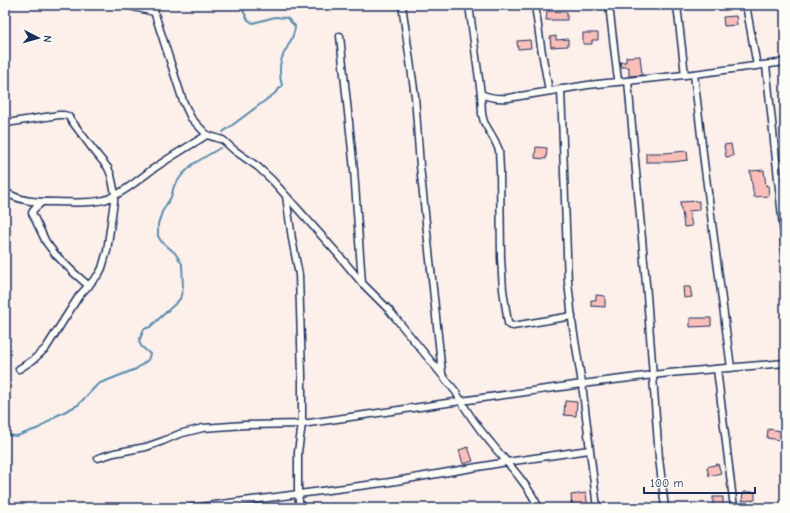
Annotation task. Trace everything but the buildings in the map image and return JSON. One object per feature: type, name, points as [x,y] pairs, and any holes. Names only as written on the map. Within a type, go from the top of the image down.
[{"type":"street","points":[[125,5],[154,12]]},
{"type":"street","points":[[152,5],[183,102],[191,118],[207,135],[223,140],[258,167],[272,180],[362,283],[389,310],[456,392],[490,442],[524,483],[535,499],[539,508]]},
{"type":"street","points":[[402,5],[415,96],[421,181],[442,374]]},
{"type":"street","points":[[469,5],[481,94],[482,114],[484,122],[496,140],[498,150],[500,170],[501,258],[503,290],[508,323],[509,325],[513,326],[572,316]]},
{"type":"street","points":[[535,5],[549,91]]},
{"type":"street","points":[[609,5],[618,82]]},
{"type":"street","points":[[677,5],[685,75]]},
{"type":"street","points":[[746,5],[757,66]]},
{"type":"street","points":[[340,36],[354,170],[362,283]]},
{"type":"street","points":[[481,94],[489,97],[503,98],[561,89],[785,62]]},
{"type":"street","points":[[766,65],[785,236],[785,251]]},
{"type":"street","points":[[694,74],[731,368]]},
{"type":"street","points":[[628,81],[659,458],[665,508]]},
{"type":"street","points":[[561,89],[568,282],[573,328],[582,384],[596,508]]},
{"type":"street","points":[[5,113],[6,123],[64,114],[68,116],[110,171],[115,194],[105,260],[99,274],[79,296],[46,348],[33,360],[18,369]]},
{"type":"street","points":[[5,192],[24,200],[42,202],[85,202],[104,200],[137,181],[171,157],[207,135]]},
{"type":"street","points":[[286,196],[299,274],[302,376],[302,424],[298,452],[298,494],[300,508]]},
{"type":"street","points":[[42,202],[32,210],[32,213],[46,242],[58,258],[89,286]]},
{"type":"street","points":[[98,458],[114,453],[146,447],[179,434],[203,428],[245,425],[302,424],[653,375],[785,363]]},
{"type":"street","points":[[717,369],[734,508]]},
{"type":"street","points":[[190,508],[390,482],[589,450]]},
{"type":"waterway","points":[[223,132],[274,94],[282,86],[280,74],[281,61],[295,31],[295,26],[287,18],[275,17],[253,23],[248,20],[240,5]]},
{"type":"waterway","points":[[5,435],[17,436],[39,428],[56,416],[78,405],[98,384],[136,369],[148,360],[150,354],[141,346],[139,341],[144,329],[150,327],[180,299],[183,288],[182,264],[175,253],[161,241],[158,236],[158,224],[162,212],[171,197],[174,186],[182,175],[193,164],[220,148]]}]
